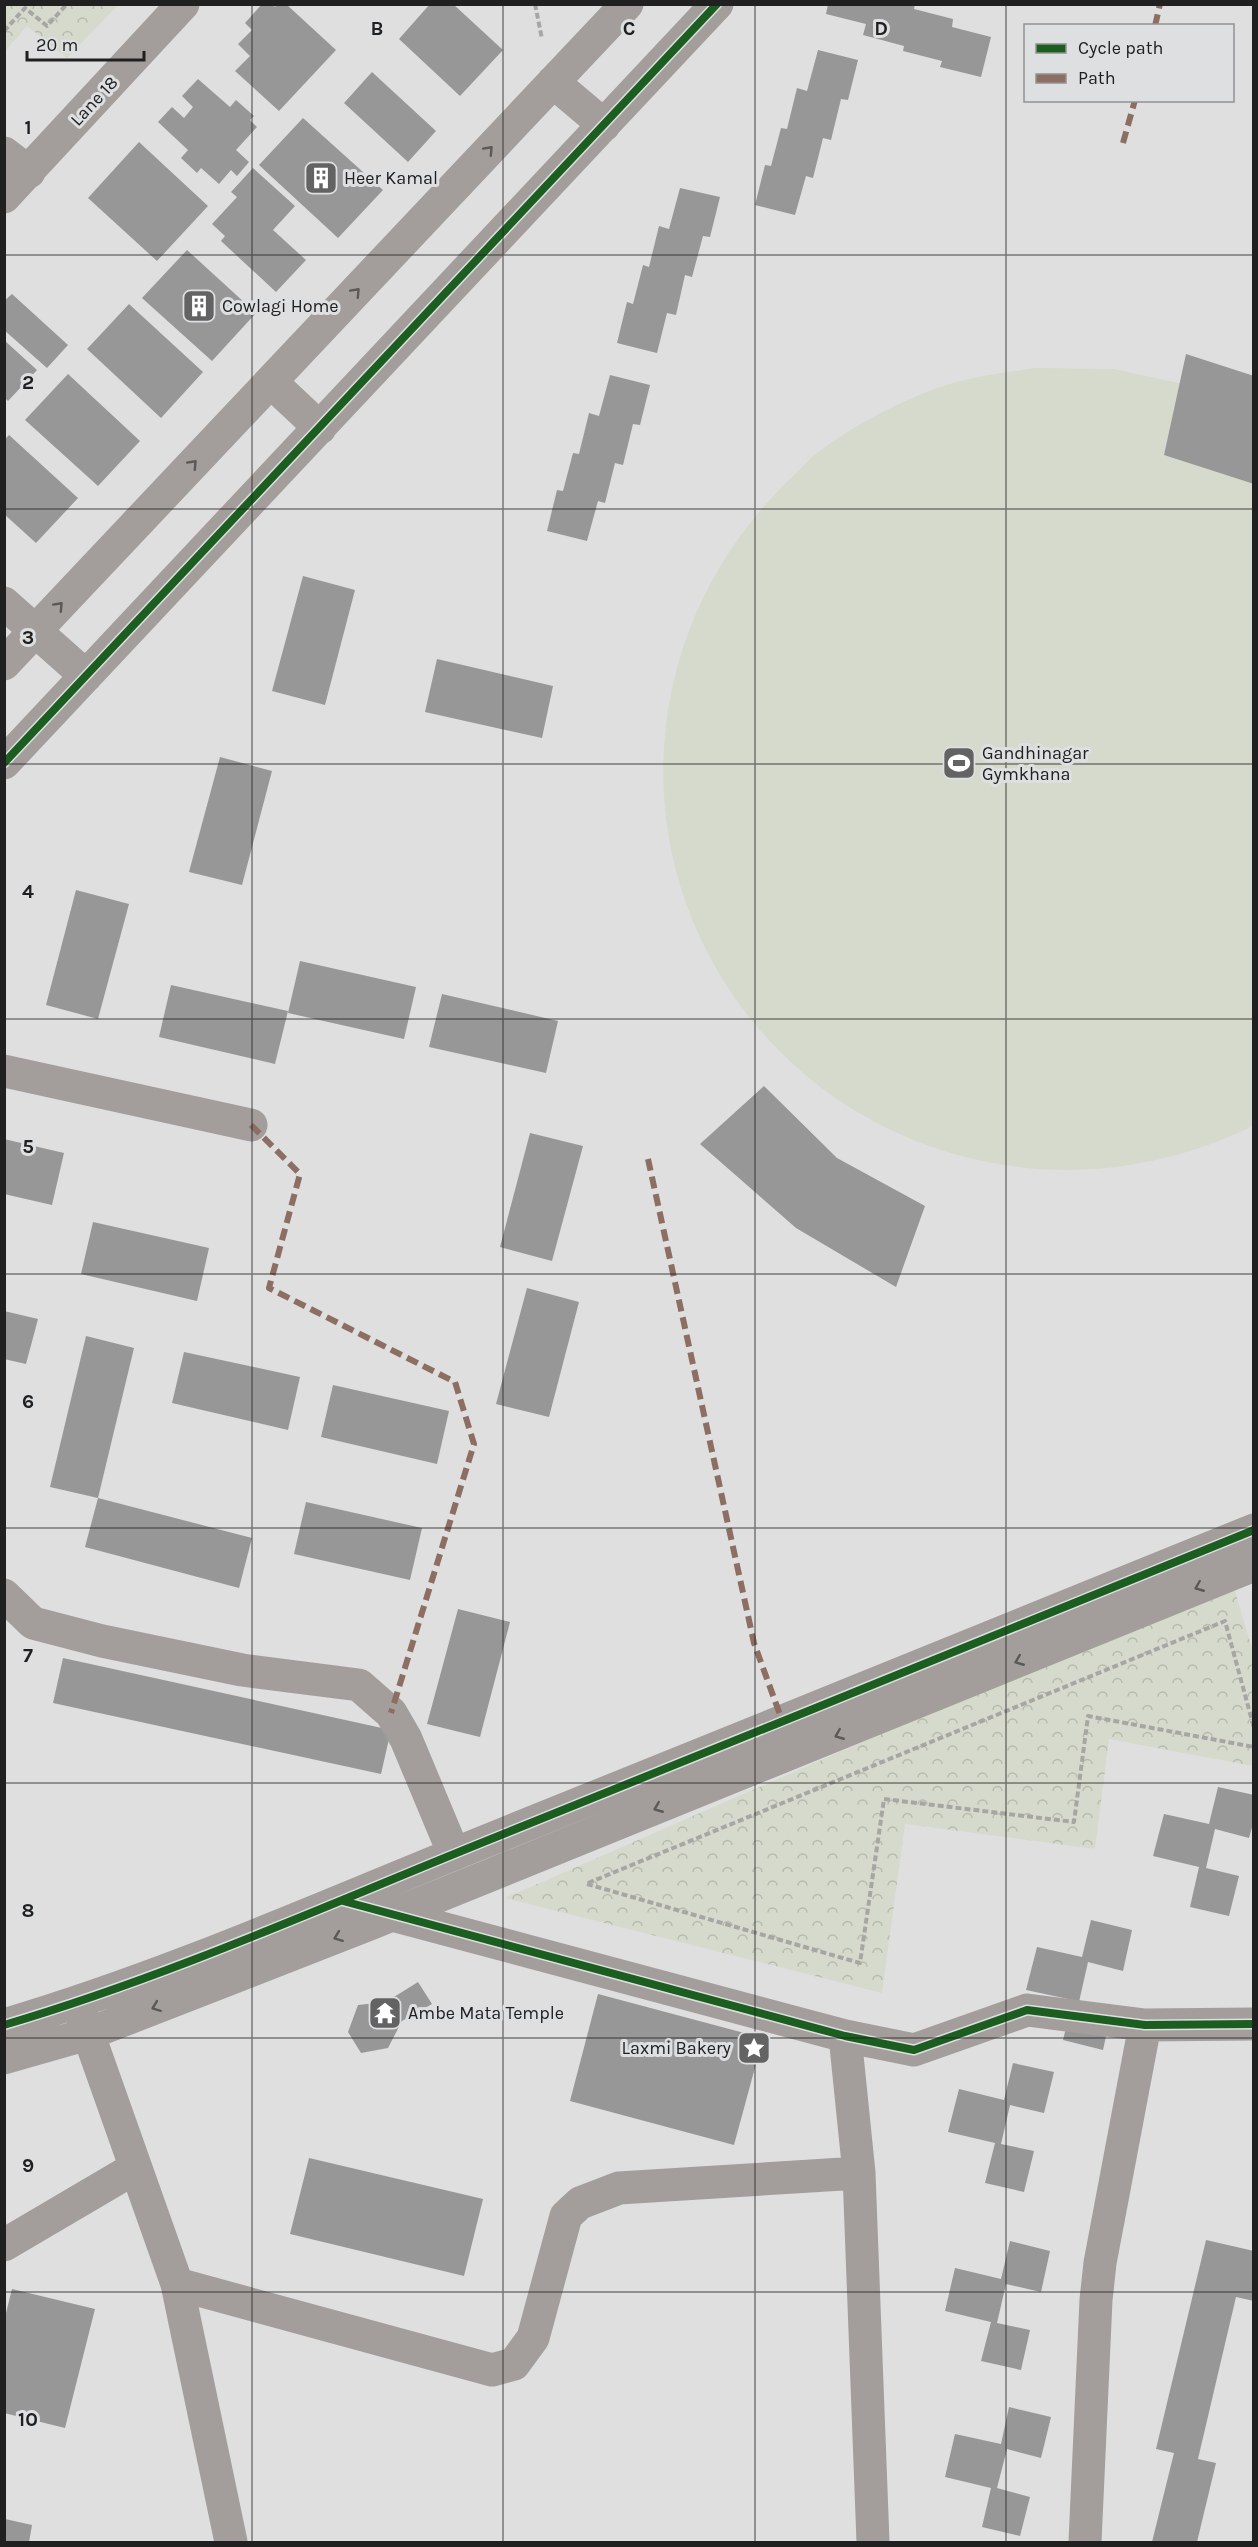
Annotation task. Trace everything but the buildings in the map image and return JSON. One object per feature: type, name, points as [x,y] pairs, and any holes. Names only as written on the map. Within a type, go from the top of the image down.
[{"type":"street","name":"Lane 18","points":[[4,197],[17,163],[183,4]]},
{"type":"street","points":[[4,664],[627,4]]},
{"type":"street","points":[[4,763],[717,4]]},
{"type":"street","points":[[554,82],[604,125]]},
{"type":"street","points":[[271,382],[320,428]]},
{"type":"street","points":[[4,603],[86,676]]},
{"type":"street","points":[[4,1071],[251,1125]]},
{"type":"street","points":[[4,2025],[77,2003],[343,1901],[1254,1530]]},
{"type":"street","points":[[4,2058],[88,2034],[393,1915],[1254,1565]]},
{"type":"street","points":[[4,1595],[33,1623],[102,1641],[242,1670],[359,1685],[391,1713],[406,1740],[454,1854]]},
{"type":"street","points":[[783,1723],[796,1752]]},
{"type":"street","points":[[529,1824],[542,1854]]},
{"type":"street","points":[[343,1901],[845,2036],[914,2050],[1027,2010],[1145,2025],[1254,2024]]},
{"type":"street","points":[[77,2003],[177,2284],[231,2542]]},
{"type":"street","points":[[1085,2542],[1096,2300],[1100,2263],[1145,2025]]},
{"type":"street","points":[[845,2036],[859,2173],[873,2542]]},
{"type":"street","points":[[4,2245],[135,2168]]},
{"type":"street","points":[[177,2284],[492,2370],[514,2364],[533,2338],[566,2216],[580,2204],[619,2188],[859,2173]]},
{"type":"path","points":[[4,31],[25,6],[47,26],[67,4]]},
{"type":"path","points":[[1254,1728],[1225,1622],[587,1884],[860,1963],[884,1799],[1074,1822],[1088,1716],[1254,1747]]},
{"type":"green space","points":[[5,4],[118,5],[67,58],[27,26],[5,51]]},
{"type":"green space","name":"Gandhinagar Gymkhana","points":[[1035,368],[1114,369],[1192,386],[1253,412],[1253,1126],[1188,1152],[1121,1166],[1086,1170],[1017,1167],[982,1161],[894,1132],[818,1086],[756,1025],[708,954],[677,874],[664,788],[670,700],[697,611],[726,556],[762,508],[817,453],[884,411],[921,394],[957,382]]},
{"type":"green space","points":[[1232,1581],[1253,1652],[1253,1766],[1109,1739],[1095,1849],[905,1824],[882,1993],[505,1898]]},
{"type":"marked path","points":[[1155,24],[1160,4]]},
{"type":"marked path","points":[[1123,143],[1134,102]]},
{"type":"marked path","points":[[251,1125],[300,1174],[269,1288],[455,1382],[474,1444],[391,1713]]},
{"type":"marked path","points":[[648,1159],[754,1643],[783,1723]]},
{"type":"cycle path","points":[[4,763],[717,4]]},
{"type":"cycle path","points":[[4,2025],[129,1984],[253,1937],[1254,1530]]},
{"type":"cycle path","points":[[343,1901],[845,2036],[914,2050],[1027,2010],[1145,2025],[1254,2024]]},
{"type":"place","name":"Heer Kamal","points":[[321,178]]},
{"type":"place","name":"Cowlagi Home","points":[[199,306]]},
{"type":"place","name":"Gandhinagar Gymkhana","points":[[959,763]]},
{"type":"place","name":"Ambe Mata Temple","points":[[385,2013]]},
{"type":"place","name":"Laxmi Bakery","points":[[754,2048]]}]
